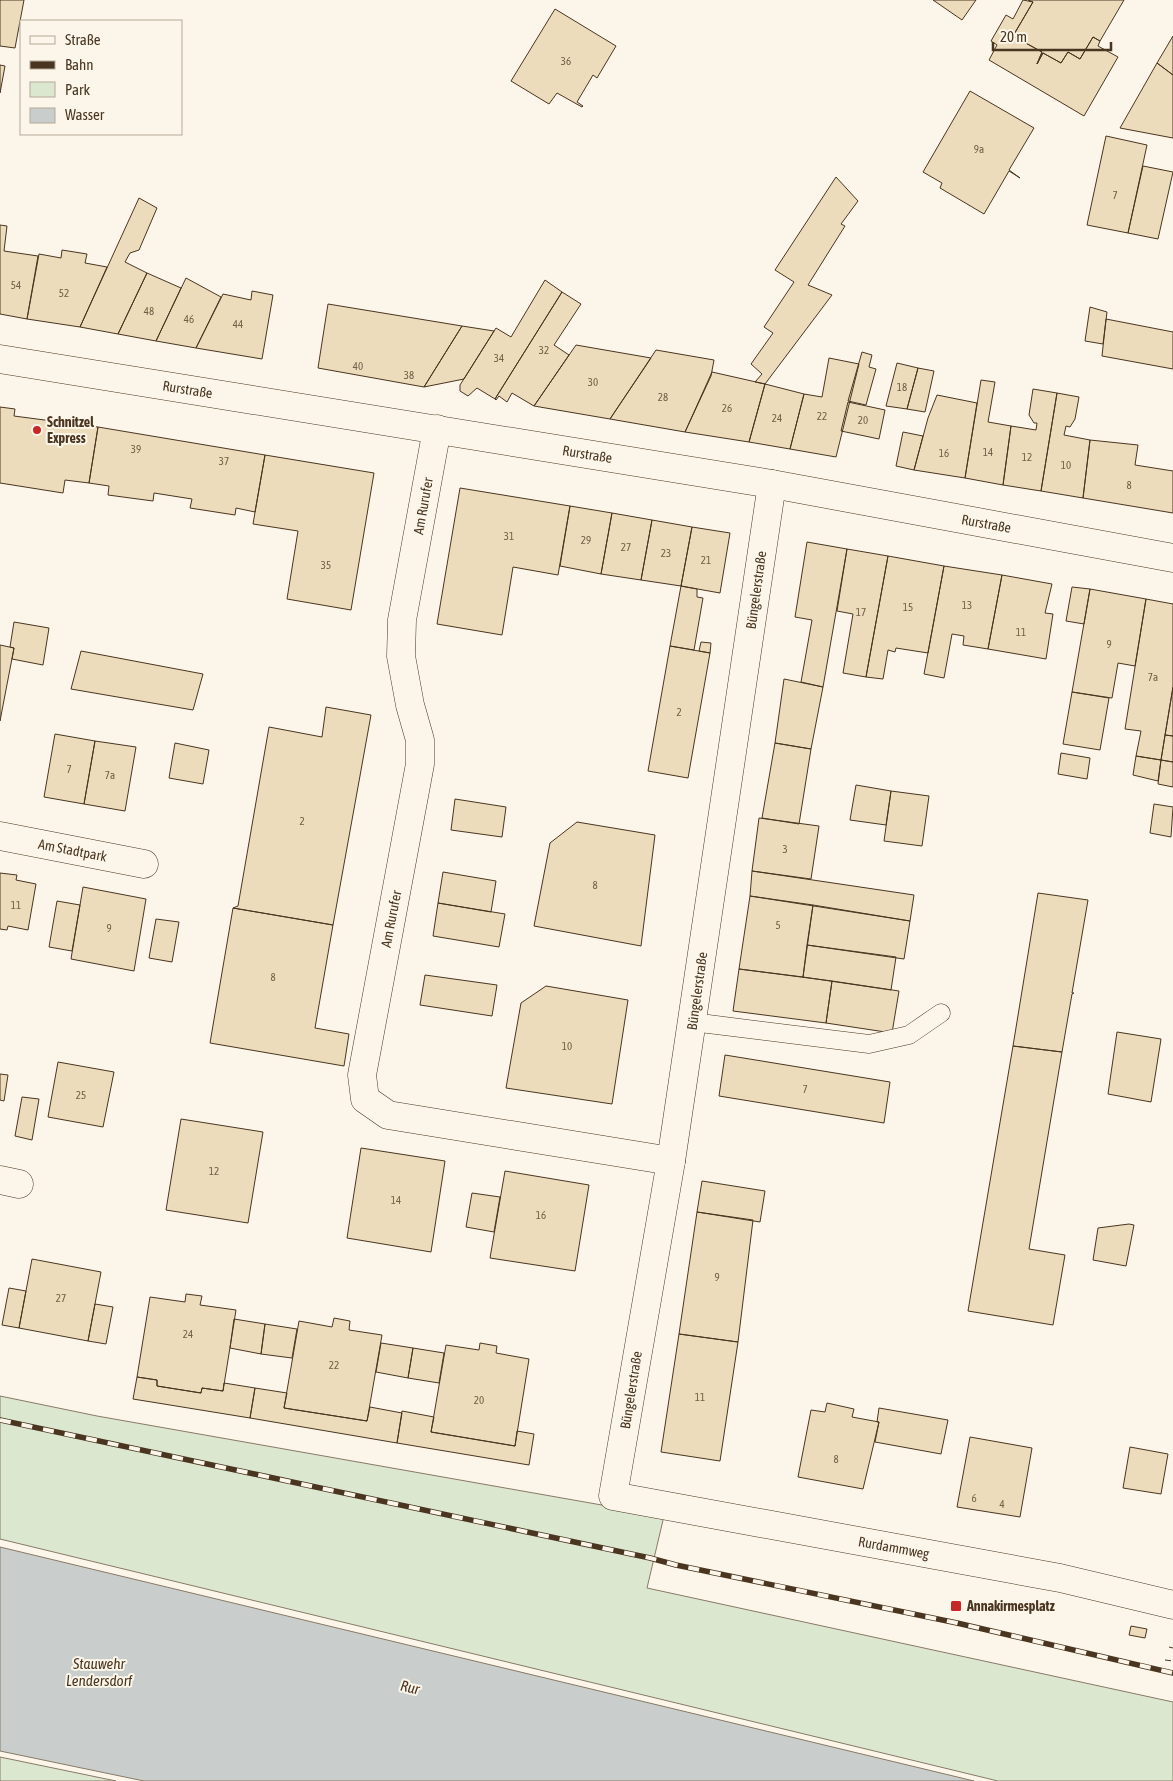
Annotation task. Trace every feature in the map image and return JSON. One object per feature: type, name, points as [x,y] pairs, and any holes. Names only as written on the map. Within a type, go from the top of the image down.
[{"type":"street","name":"Rurstraße","points":[[0,360],[772,484],[1173,558]]},
{"type":"street","name":"Am Rurufer","points":[[437,429],[402,620],[402,656],[410,705],[420,740],[420,764],[362,1074],[365,1099],[388,1115],[671,1161]]},
{"type":"street","name":"Büngelerstraße","points":[[613,1496],[671,1161],[772,484]]},
{"type":"street","name":"Am Stadtpark","points":[[0,836],[144,864]]},
{"type":"street","name":"Rurdammweg","points":[[613,1496],[1060,1578],[1173,1605]]},
{"type":"lane","points":[[692,1022],[869,1044],[909,1035],[941,1013]]},
{"type":"green space","points":[[0,1396],[97,1416],[664,1516],[647,1588],[1173,1702],[1173,1781],[998,1781],[0,1539]]},
{"type":"green space","points":[[0,1757],[116,1781],[0,1781]]},
{"type":"water","name":"Stauwehr Lendersdorf","points":[[0,1547],[974,1781],[144,1781],[0,1751]]},
{"type":"building","points":[[0,0],[24,0],[15,48],[0,46]]},
{"type":"building","points":[[933,0],[976,0],[962,20]]},
{"type":"building","points":[[1023,0],[1033,2],[1013,36],[1042,52],[1037,64],[1043,53],[1061,63],[1068,52],[1080,59],[1093,37],[1100,41],[1098,46],[1118,57],[1084,116],[989,60],[997,45],[991,41],[1006,15],[1013,19]]},
{"type":"building","points":[[1028,0],[1124,0],[1100,41],[1093,37],[1080,59],[1068,52],[1061,63],[1043,53],[1037,64],[1042,52],[1013,36],[1033,2]]},
{"type":"building","points":[[555,9],[616,46],[597,78],[593,75],[577,102],[582,107],[557,93],[549,104],[511,81]]},
{"type":"building","points":[[1173,36],[1173,75],[1157,63]]},
{"type":"building","points":[[1157,63],[1173,75],[1173,138],[1120,128]]},
{"type":"building","points":[[0,65],[5,66],[0,93]]},
{"type":"building","points":[[970,91],[1034,128],[1009,170],[1020,178],[1009,171],[984,214],[940,188],[942,183],[923,172]]},
{"type":"building","points":[[1106,136],[1147,145],[1128,233],[1087,225]]},
{"type":"building","points":[[1143,166],[1173,172],[1158,239],[1128,233]]},
{"type":"building","points":[[836,177],[858,201],[841,224],[845,226],[808,285],[832,295],[765,384],[755,382],[762,374],[751,364],[773,333],[764,327],[794,282],[775,270]]},
{"type":"building","points":[[139,198],[157,208],[139,250],[130,253],[125,262],[147,273],[118,334],[80,327]]},
{"type":"building","points":[[0,225],[7,226],[4,251],[38,256],[27,319],[0,314]]},
{"type":"building","points":[[62,250],[87,254],[85,263],[107,267],[80,327],[27,319],[39,254],[61,258]]},
{"type":"building","points":[[147,273],[181,288],[156,341],[118,334]]},
{"type":"building","points":[[186,278],[221,297],[196,348],[156,341]]},
{"type":"building","points":[[545,280],[562,292],[495,399],[477,388],[468,396],[460,391],[460,385],[496,328],[511,337]]},
{"type":"building","points":[[252,291],[273,295],[262,359],[196,348],[223,294],[251,300]]},
{"type":"building","points":[[562,292],[581,304],[554,345],[569,355],[534,406],[512,393],[507,402],[499,396],[496,400],[495,399]]},
{"type":"building","points":[[328,304],[462,326],[424,387],[318,368]]},
{"type":"building","points":[[1090,307],[1107,312],[1103,344],[1085,341]]},
{"type":"building","points":[[1106,319],[1173,332],[1173,369],[1102,356]]},
{"type":"building","points":[[462,326],[494,331],[464,379],[424,387]]},
{"type":"building","points":[[576,345],[651,358],[610,419],[534,406]]},
{"type":"building","points":[[656,350],[714,360],[711,376],[685,432],[610,419]]},
{"type":"building","points":[[862,352],[872,355],[869,367],[876,369],[866,405],[848,401]]},
{"type":"building","points":[[829,358],[859,364],[836,457],[790,449],[804,394],[822,397]]},
{"type":"building","points":[[897,363],[918,368],[907,409],[886,406]]},
{"type":"building","points":[[918,368],[934,371],[925,412],[907,409]]},
{"type":"building","points":[[712,372],[765,384],[749,442],[685,432]]},
{"type":"building","points":[[981,380],[995,382],[988,422],[1011,426],[1003,485],[965,478]]},
{"type":"building","points":[[765,384],[804,394],[790,449],[749,442]]},
{"type":"building","points":[[1033,389],[1057,393],[1041,491],[1003,485],[1011,426],[1036,430],[1037,423],[1034,423],[1029,415]]},
{"type":"building","points":[[1057,393],[1079,397],[1075,419],[1070,427],[1066,426],[1064,435],[1090,440],[1083,498],[1041,491]]},
{"type":"building","points":[[937,395],[977,403],[965,478],[914,470],[928,418]]},
{"type":"building","points":[[848,402],[885,410],[879,439],[841,431]]},
{"type":"building","points":[[0,407],[15,409],[14,416],[98,427],[89,483],[65,480],[63,493],[0,483]]},
{"type":"building","points":[[98,427],[265,455],[255,512],[236,508],[235,515],[190,508],[192,499],[154,493],[153,501],[108,495],[109,486],[89,483]]},
{"type":"building","points":[[903,432],[923,436],[914,470],[896,466]]},
{"type":"building","points":[[1090,440],[1138,445],[1135,465],[1173,471],[1173,513],[1083,498]]},
{"type":"building","points":[[265,455],[374,473],[351,610],[287,599],[298,531],[253,524]]},
{"type":"building","points":[[460,488],[570,506],[558,575],[513,567],[502,635],[437,624]]},
{"type":"building","points":[[570,506],[612,513],[601,574],[560,566]]},
{"type":"building","points":[[612,513],[652,520],[641,580],[601,574]]},
{"type":"building","points":[[652,520],[692,527],[681,586],[641,580]]},
{"type":"building","points":[[692,527],[730,533],[720,593],[681,586]]},
{"type":"building","points":[[807,542],[847,549],[823,687],[801,682],[812,620],[795,617]]},
{"type":"building","points":[[847,549],[888,556],[866,677],[843,673],[853,614],[837,611]]},
{"type":"building","points":[[888,556],[944,566],[928,653],[896,648],[895,652],[888,650],[883,679],[866,677]]},
{"type":"building","points":[[944,566],[1002,575],[988,649],[963,645],[964,636],[952,634],[944,678],[924,674]]},
{"type":"building","points":[[1002,575],[1052,584],[1045,613],[1053,614],[1046,659],[988,649]]},
{"type":"building","points":[[681,586],[697,589],[697,597],[703,598],[694,650],[670,646]]},
{"type":"building","points":[[1072,587],[1090,589],[1084,624],[1066,621]]},
{"type":"building","points":[[1090,589],[1146,599],[1135,666],[1118,663],[1112,698],[1072,692]]},
{"type":"building","points":[[1146,599],[1173,604],[1173,687],[1161,760],[1136,756],[1141,731],[1125,729]]},
{"type":"building","points":[[14,622],[49,628],[43,665],[12,659],[14,648],[10,647]]},
{"type":"building","points":[[701,642],[711,643],[710,653],[699,651]]},
{"type":"building","points":[[0,645],[14,648],[0,721]]},
{"type":"building","points":[[670,646],[710,653],[688,778],[648,771]]},
{"type":"building","points":[[81,651],[203,674],[193,710],[71,689]]},
{"type":"building","points":[[784,679],[823,687],[811,749],[775,743]]},
{"type":"building","points":[[1173,687],[1173,736],[1165,735]]},
{"type":"building","points":[[1072,692],[1109,698],[1100,750],[1063,744]]},
{"type":"building","points":[[326,707],[371,715],[333,925],[233,908],[238,906],[269,727],[322,737]]},
{"type":"building","points":[[55,734],[95,741],[84,804],[44,797]]},
{"type":"building","points":[[1165,735],[1173,736],[1173,762],[1161,760]]},
{"type":"building","points":[[95,741],[136,747],[125,811],[84,804]]},
{"type":"building","points":[[175,743],[209,750],[203,784],[169,778]]},
{"type":"building","points":[[775,743],[811,749],[799,824],[762,818]]},
{"type":"building","points":[[1061,753],[1090,758],[1087,779],[1058,774]]},
{"type":"building","points":[[1136,756],[1161,760],[1158,781],[1133,775]]},
{"type":"building","points":[[1161,760],[1173,762],[1173,787],[1158,784]]},
{"type":"building","points":[[856,785],[891,791],[886,825],[850,820]]},
{"type":"building","points":[[891,791],[929,796],[922,846],[884,841]]},
{"type":"building","points":[[455,799],[506,807],[502,837],[451,830]]},
{"type":"building","points":[[1154,804],[1173,807],[1171,837],[1150,833]]},
{"type":"building","points":[[759,818],[819,826],[811,879],[752,871]]},
{"type":"building","points":[[577,822],[655,835],[641,946],[534,926],[550,843]]},
{"type":"building","points":[[752,871],[914,895],[910,921],[750,896]]},
{"type":"building","points":[[443,872],[496,881],[491,912],[438,903]]},
{"type":"building","points":[[0,873],[17,875],[16,880],[36,884],[28,930],[8,926],[7,930],[0,929]]},
{"type":"building","points":[[83,887],[146,899],[134,971],[71,959]]},
{"type":"building","points":[[1038,893],[1088,900],[1072,993],[1074,993],[1072,994],[1062,1052],[1013,1046]]},
{"type":"building","points":[[750,896],[813,905],[803,977],[739,969]]},
{"type":"building","points":[[57,901],[80,905],[72,951],[49,947]]},
{"type":"building","points":[[438,903],[505,914],[499,947],[433,936]]},
{"type":"building","points":[[813,905],[910,921],[904,959],[807,945]]},
{"type":"building","points":[[233,908],[333,925],[315,1028],[349,1034],[344,1066],[210,1043]]},
{"type":"building","points":[[156,919],[179,922],[172,962],[149,958]]},
{"type":"building","points":[[807,945],[896,957],[891,990],[803,977]]},
{"type":"building","points":[[739,969],[832,981],[826,1023],[733,1011]]},
{"type":"building","points":[[425,975],[497,985],[492,1016],[420,1005]]},
{"type":"building","points":[[832,981],[899,991],[892,1033],[826,1023]]},
{"type":"building","points":[[546,986],[628,1000],[612,1104],[506,1088],[521,1003]]},
{"type":"building","points":[[1117,1032],[1161,1039],[1151,1102],[1108,1094]]},
{"type":"building","points":[[1013,1046],[1062,1052],[1029,1249],[1065,1255],[1053,1325],[968,1311]]},
{"type":"building","points":[[725,1055],[890,1082],[884,1123],[719,1096]]},
{"type":"building","points":[[58,1062],[114,1072],[103,1127],[48,1117]]},
{"type":"building","points":[[0,1074],[8,1075],[4,1101],[0,1100]]},
{"type":"building","points":[[22,1097],[39,1099],[32,1140],[15,1136]]},
{"type":"building","points":[[181,1119],[263,1132],[248,1223],[166,1210]]},
{"type":"building","points":[[361,1148],[445,1161],[431,1252],[347,1238]]},
{"type":"building","points":[[505,1171],[589,1185],[575,1271],[490,1258]]},
{"type":"building","points":[[702,1181],[765,1191],[760,1222],[697,1212]]},
{"type":"building","points":[[472,1193],[500,1197],[494,1232],[466,1227]]},
{"type":"building","points":[[697,1212],[753,1220],[738,1342],[679,1334]]},
{"type":"building","points":[[1134,1225],[1126,1266],[1093,1260],[1098,1228]]},
{"type":"building","points":[[32,1259],[101,1272],[88,1341],[19,1328]]},
{"type":"building","points":[[9,1288],[26,1291],[19,1328],[2,1325]]},
{"type":"building","points":[[186,1294],[202,1296],[200,1305],[236,1310],[223,1391],[202,1388],[201,1393],[157,1386],[157,1380],[137,1377],[150,1297],[185,1302]]},
{"type":"building","points":[[95,1304],[113,1307],[106,1344],[88,1341]]},
{"type":"building","points":[[334,1318],[350,1321],[349,1330],[382,1335],[367,1421],[284,1408],[299,1321],[332,1327]]},
{"type":"building","points":[[234,1319],[265,1324],[261,1354],[230,1348]]},
{"type":"building","points":[[265,1324],[297,1329],[292,1358],[261,1354]]},
{"type":"building","points":[[679,1334],[738,1342],[720,1461],[661,1452]]},
{"type":"building","points":[[381,1343],[413,1348],[408,1378],[376,1372]]},
{"type":"building","points":[[480,1343],[497,1346],[496,1353],[529,1359],[515,1446],[431,1432],[446,1345],[479,1350]]},
{"type":"building","points":[[413,1348],[444,1353],[439,1383],[408,1378]]},
{"type":"building","points":[[137,1377],[157,1380],[157,1386],[201,1393],[202,1388],[223,1391],[224,1383],[255,1388],[250,1418],[133,1399]]},
{"type":"building","points":[[255,1388],[287,1393],[284,1408],[367,1421],[370,1407],[402,1413],[397,1443],[250,1418]]},
{"type":"building","points":[[827,1403],[854,1409],[852,1417],[879,1422],[863,1489],[798,1477],[811,1410],[825,1412]]},
{"type":"building","points":[[879,1408],[948,1420],[941,1454],[875,1442],[879,1422],[877,1422]]},
{"type":"building","points":[[402,1411],[434,1417],[431,1432],[515,1446],[517,1431],[534,1434],[529,1465],[397,1443]]},
{"type":"building","points":[[970,1437],[1032,1448],[1020,1517],[957,1507]]},
{"type":"building","points":[[1130,1447],[1168,1454],[1161,1494],[1123,1488]]},
{"type":"building","points":[[1131,1626],[1147,1629],[1145,1638],[1129,1635]]},
{"type":"railway","points":[[0,1420],[676,1565],[957,1623],[1173,1673]]},
{"type":"fence","points":[[1169,1647],[1173,1648]]},
{"type":"fence","points":[[1165,1660],[1173,1661]]},
{"type":"place","name":"Schnitzel Express","points":[[37,430]]},
{"type":"place","name":"Annakirmesplatz","points":[[956,1606]]},
{"type":"water label","name":"Rur","points":[[410,1687]]}]
